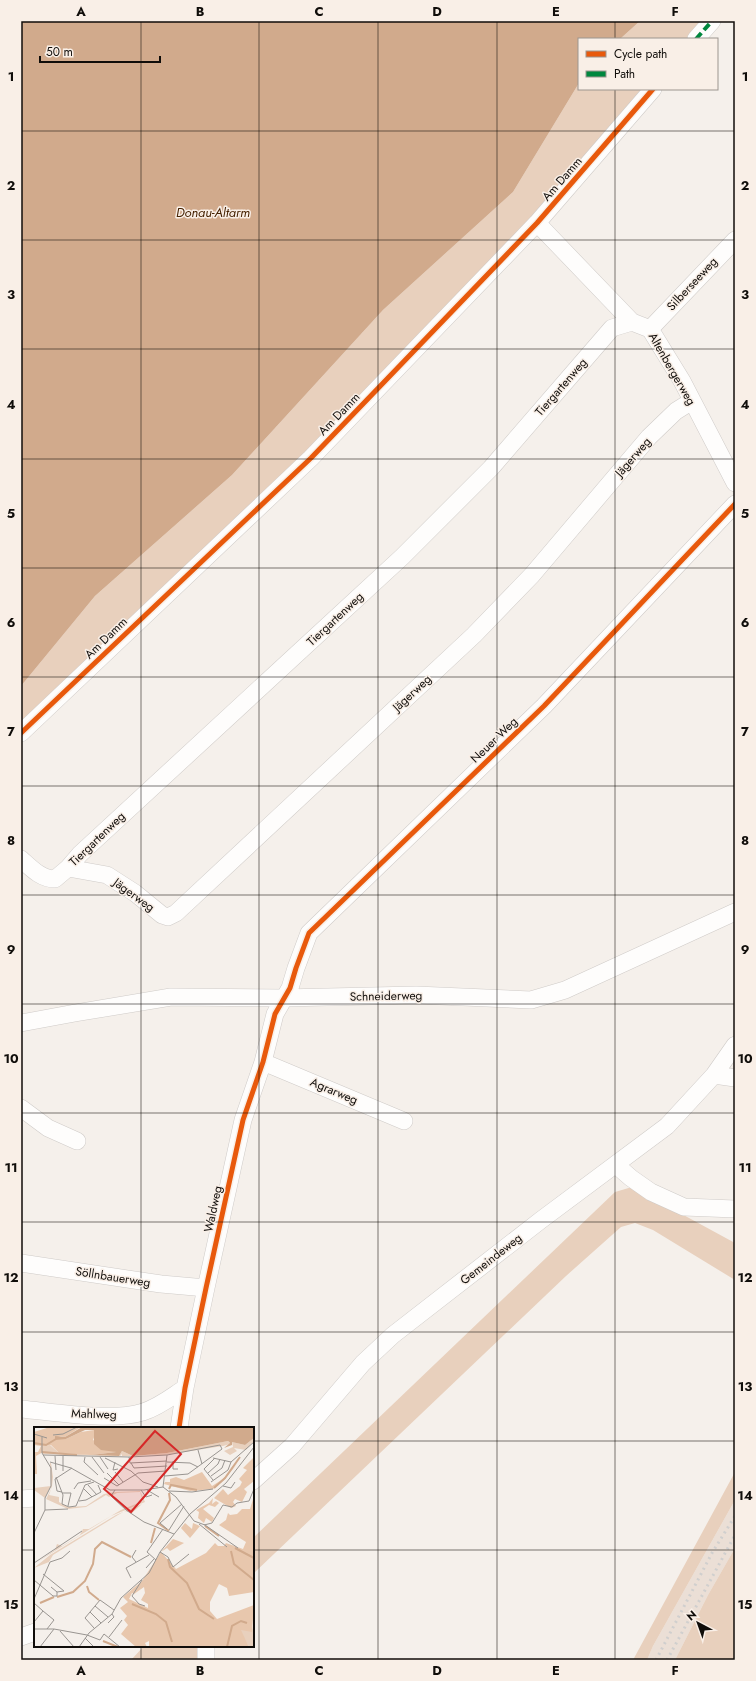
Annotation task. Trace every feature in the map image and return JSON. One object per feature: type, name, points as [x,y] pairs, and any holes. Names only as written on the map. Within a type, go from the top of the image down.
[{"type":"street","points":[[697,38],[712,21]]},
{"type":"street","name":"Am Damm","points":[[21,733],[311,458],[537,223],[652,90]]},
{"type":"street","name":"Altenbergerweg","points":[[537,223],[632,322],[650,329],[682,381],[735,483]]},
{"type":"street","name":"Silberseeweg","points":[[650,329],[734,241]]},
{"type":"street","name":"Tiergartenweg","points":[[21,859],[39,874],[48,879],[55,879],[68,868],[80,854],[402,557],[491,468],[612,328],[632,322]]},
{"type":"street","name":"Jägerweg","points":[[68,868],[107,875],[135,893],[162,915],[168,916],[176,913],[474,635],[532,575],[649,438],[676,411],[692,401]]},
{"type":"street","name":"Neuer Weg","points":[[283,998],[290,988],[310,933],[544,706],[735,504]]},
{"type":"street","name":"Schneiderweg","points":[[21,1024],[75,1013],[171,997],[283,998],[416,995],[531,1000],[565,990],[735,912]]},
{"type":"street","name":"Waldweg","points":[[179,1427],[185,1388],[243,1120],[263,1062],[275,1014],[283,998]]},
{"type":"street","name":"Gemeindeweg","points":[[254,1480],[292,1446],[363,1363],[393,1335],[541,1220],[668,1126],[714,1075],[735,1045]]},
{"type":"street","name":"Agrarweg","points":[[263,1062],[404,1120]]},
{"type":"street","points":[[714,1075],[735,1078]]},
{"type":"street","points":[[21,1108],[48,1128],[77,1141]]},
{"type":"street","points":[[616,1164],[631,1178],[651,1192],[684,1207],[735,1209]]},
{"type":"street","name":"Söllnbauerweg","points":[[21,1263],[161,1284],[206,1288]]},
{"type":"street","name":"Mahlweg","points":[[21,1409],[108,1416],[142,1412],[158,1406],[185,1388]]},
{"type":"street","points":[[21,1499],[34,1498]]},
{"type":"street","points":[[21,1637],[34,1632]]},
{"type":"street","points":[[206,1647],[206,1660]]},
{"type":"shaded area","points":[[640,21],[706,21],[691,38],[621,38]]},
{"type":"shaded area","points":[[578,85],[578,90],[645,90],[533,217],[301,461],[21,729],[21,686],[95,596],[232,475],[383,310],[513,192]]},
{"type":"shaded area","points":[[632,1187],[735,1243],[735,1280],[653,1230],[635,1223],[621,1227],[566,1276],[254,1573],[254,1537],[615,1192]]},
{"type":"shaded area","points":[[735,1472],[735,1500],[653,1646],[647,1660],[633,1660]]},
{"type":"shaded area","points":[[735,1500],[735,1548],[708,1595],[675,1660],[647,1660],[653,1646]]},
{"type":"shaded area","points":[[735,1548],[735,1660],[675,1660],[708,1595]]},
{"type":"shaded area","points":[[143,1647],[202,1647],[201,1660],[131,1660]]},
{"type":"water","name":"Donau-Altarm","points":[[21,21],[640,21],[621,38],[578,38],[578,85],[513,192],[383,310],[232,475],[95,596],[21,686]]},
{"type":"railway","points":[[656,1660],[712,1553],[735,1516]]},
{"type":"railway","points":[[667,1660],[735,1535]]},
{"type":"marked path","points":[[697,38],[712,21]]},
{"type":"cycle path","points":[[21,733],[311,458],[537,223],[652,90]]},
{"type":"cycle path","points":[[179,1427],[185,1388],[243,1120],[263,1062],[275,1014],[290,988],[309,933],[544,706],[735,504]]}]
